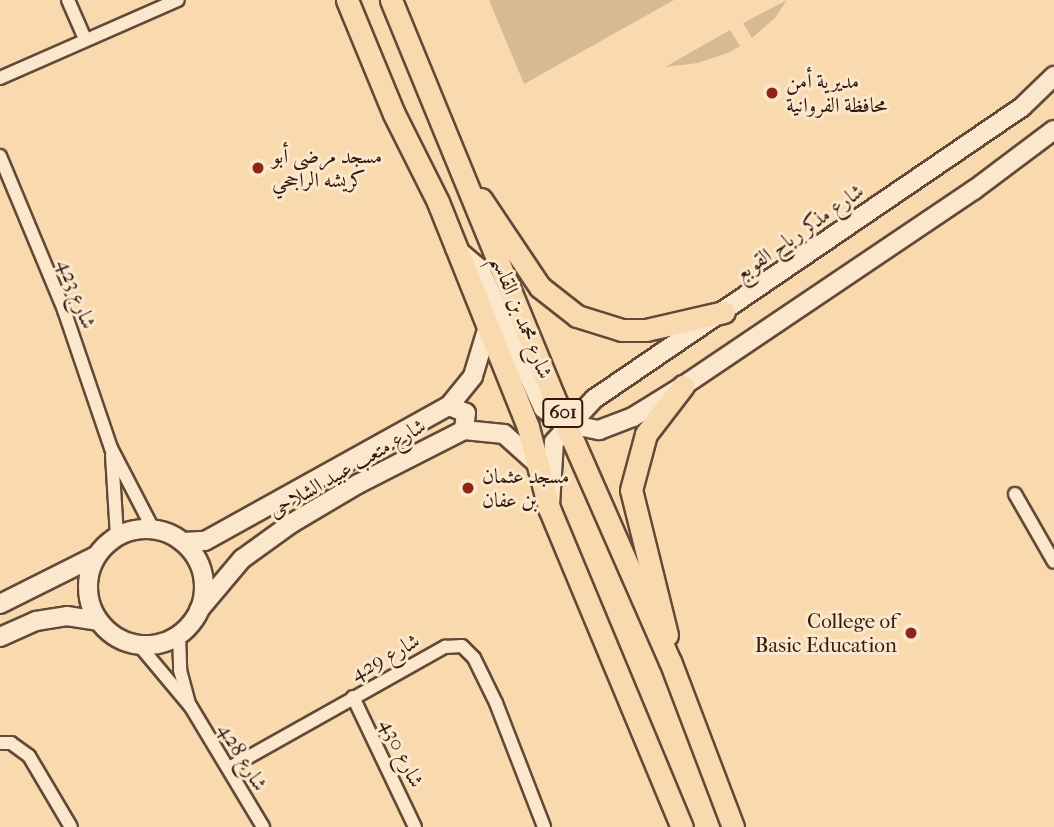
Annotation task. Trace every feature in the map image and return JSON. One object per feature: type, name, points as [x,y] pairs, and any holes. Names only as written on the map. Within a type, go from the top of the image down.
[{"type":"main road","name":"شارع محمد بن القاسم","points":[[346,0],[394,114],[438,202],[454,248],[528,428],[549,508],[682,827]]},
{"type":"main road","name":"شارع محمد بن القاسم","points":[[391,0],[670,661],[733,827]]},
{"type":"main road","points":[[470,187],[501,223],[540,287],[577,316],[622,330],[646,330],[724,312]]},
{"type":"main road","points":[[670,661],[662,606],[637,525],[631,490],[646,434],[683,386]]},
{"type":"street","points":[[68,0],[85,39]]},
{"type":"street","points":[[0,78],[178,0]]},
{"type":"street","name":"شارع مذكر رباح القوبع","points":[[549,508],[553,488],[551,450],[568,424],[605,390],[724,312],[1022,107],[1054,76]]},
{"type":"street","points":[[454,248],[480,269],[543,408],[568,424],[589,431],[610,427],[683,386],[974,190],[1054,131]]},
{"type":"street","name":"شارع 423","points":[[0,156],[64,310],[111,448],[153,529]]},
{"type":"street","name":"شارع متعب عبيد الشلاحى","points":[[183,542],[205,541],[449,406],[473,376],[487,330]]},
{"type":"street","points":[[449,406],[466,413],[464,430],[504,434],[535,462]]},
{"type":"street","name":"شارع متعب عبيد الشلاحى","points":[[200,610],[242,559],[292,523],[358,484],[464,430]]},
{"type":"street","name":"شارع 423","points":[[111,448],[117,537]]},
{"type":"street","points":[[1015,494],[1054,562]]},
{"type":"street","points":[[0,604],[96,556],[117,537],[153,529],[183,542],[203,575],[200,610],[179,635],[139,645],[124,641],[98,621],[67,616],[36,621],[0,637]]},
{"type":"street","points":[[96,556],[88,589],[98,621]]},
{"type":"street","name":"شارع 428","points":[[179,635],[180,670],[191,707]]},
{"type":"street","name":"شارع 428","points":[[139,645],[191,707],[262,827]]},
{"type":"street","name":"شارع 429","points":[[229,768],[445,647],[462,646],[474,658],[496,703],[544,827]]},
{"type":"street","name":"شارع 430","points":[[353,697],[415,827]]},
{"type":"street","points":[[0,743],[11,743],[29,756],[71,827]]},
{"type":"shaded area","points":[[489,0],[674,0],[524,84]]},
{"type":"shaded area","points":[[787,0],[775,18],[752,38],[743,23]]},
{"type":"shaded area","points":[[730,30],[740,46],[730,52],[698,63],[665,67]]},
{"type":"place","name":"مديرية أمن محافظة الفروانية","points":[[772,93]]},
{"type":"place","name":"مسجد مرضي أبو كريشه الراجحي","points":[[258,168]]},
{"type":"place","name":"مسجد عثمان بن عفان","points":[[468,488]]},
{"type":"place","name":"College of Basic Education","points":[[911,633]]}]
